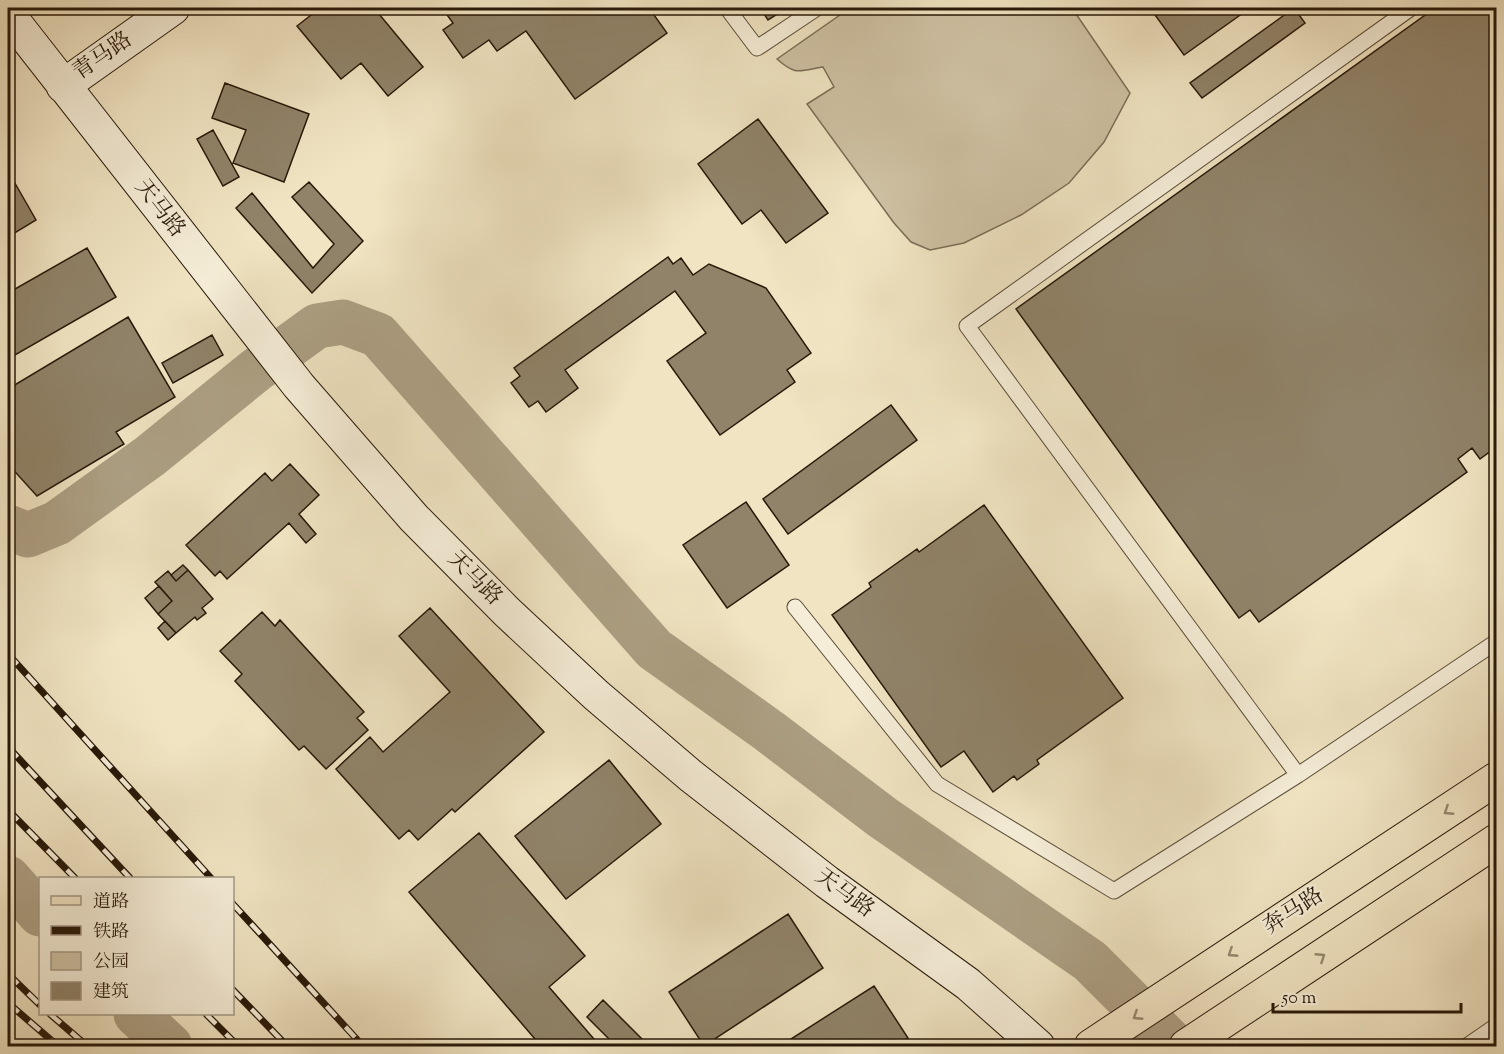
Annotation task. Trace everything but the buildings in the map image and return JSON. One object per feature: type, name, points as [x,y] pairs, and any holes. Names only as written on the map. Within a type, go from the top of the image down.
[{"type":"main road","name":"奔马路","points":[[1100,1040],[1497,779]]},
{"type":"main road","points":[[1194,1041],[1497,841]]},
{"type":"street","name":"青马路","points":[[63,86],[173,8]]},
{"type":"street","name":"天马路","points":[[8,14],[298,386],[414,518],[507,612],[596,695],[691,776],[826,882],[968,984],[1038,1047]]},
{"type":"lane","points":[[727,8],[757,48],[817,8]]},
{"type":"lane","points":[[1298,776],[967,326],[1411,8]]},
{"type":"lane","points":[[795,608],[937,784],[1114,891],[1298,776],[1497,642]]},
{"type":"lane","points":[[1467,1047],[1497,1026]]},
{"type":"green space","points":[[850,8],[1072,8],[1130,93],[1104,142],[1069,183],[1021,215],[964,243],[930,250],[911,242],[894,223],[807,104],[834,87],[823,67],[798,71],[789,68],[777,59]]},
{"type":"waterway","points":[[8,527],[28,535],[57,523],[150,456],[256,370],[317,326],[343,322],[378,335],[654,649],[769,731],[882,817],[1090,961],[1175,1046]]},
{"type":"waterway","points":[[8,878],[39,913]]},
{"type":"waterway","points":[[137,1015],[170,1046]]},
{"type":"railway","points":[[8,654],[210,877]]},
{"type":"railway","points":[[8,747],[129,877]]},
{"type":"railway","points":[[8,810],[74,877]]},
{"type":"railway","points":[[234,905],[363,1046]]},
{"type":"railway","points":[[8,974],[39,1004]]},
{"type":"railway","points":[[234,991],[287,1046]]},
{"type":"railway","points":[[8,1003],[58,1046]]},
{"type":"railway","points":[[51,1015],[87,1046]]},
{"type":"railway","points":[[207,1015],[238,1046]]}]
